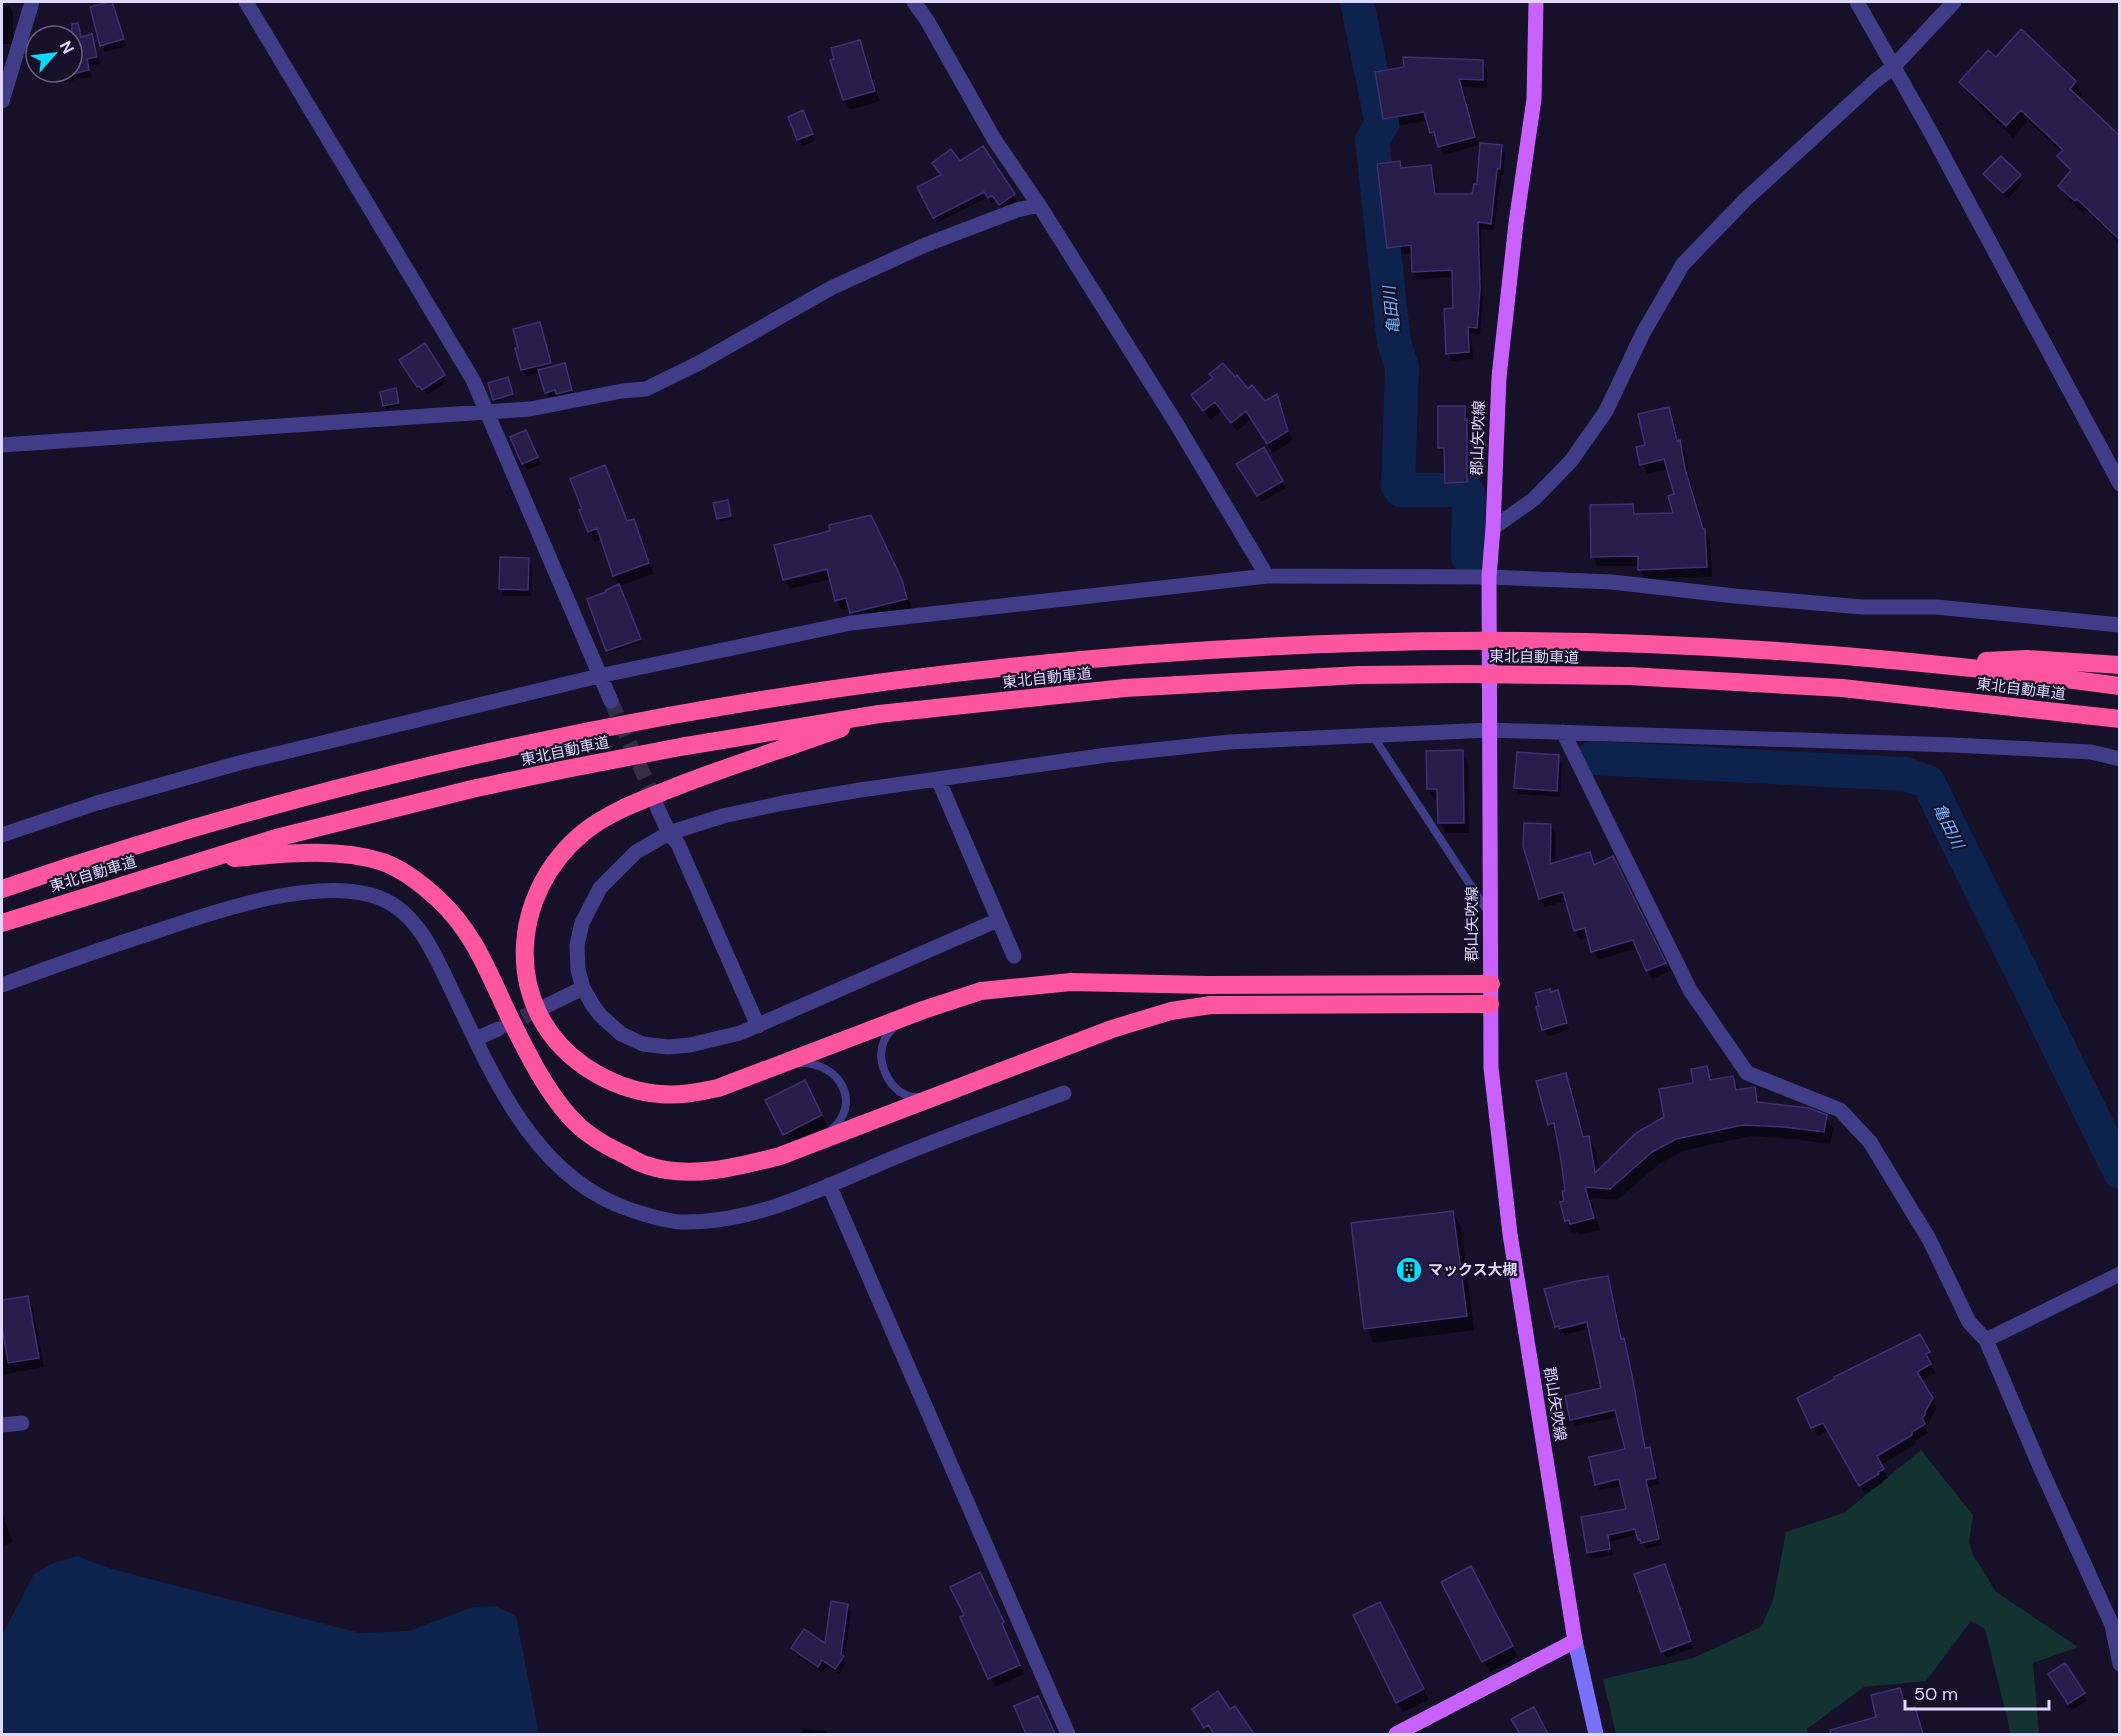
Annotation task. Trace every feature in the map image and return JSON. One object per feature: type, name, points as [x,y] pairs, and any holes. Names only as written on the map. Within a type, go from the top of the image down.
[{"type":"highway","name":"東北自動車道","points":[[2,889],[185,829],[349,784],[557,738],[727,705],[870,684],[1110,657],[1215,649],[1359,643],[1517,641],[1749,649],[1927,663],[2120,686]]},
{"type":"highway","points":[[1927,663],[2027,659],[2120,665]]},
{"type":"highway","name":"東北自動車道","points":[[2,923],[196,861],[348,819],[555,771],[690,745],[879,714],[1125,688],[1359,675],[1651,677],[1842,688],[2120,719]]},
{"type":"highway","points":[[879,714],[780,751],[694,779],[611,814],[584,832],[559,857],[541,882],[530,912],[524,946],[524,972],[530,996],[553,1037],[573,1058],[599,1076],[628,1088],[658,1094],[686,1094],[718,1088],[981,991],[1071,982],[1207,985],[1491,984]]},
{"type":"highway","points":[[196,861],[275,854],[348,856],[384,862],[417,880],[448,908],[465,928],[483,958],[512,1021],[543,1079],[570,1118],[600,1142],[646,1165],[674,1170],[693,1171],[732,1167],[780,1156],[1112,1029],[1181,1010],[1211,1005],[1491,1004]]},
{"type":"main road","name":"郡山矢吹線","points":[[1536,2],[1534,99],[1516,223],[1499,377],[1489,577],[1491,1068],[1510,1234],[1575,1641]]},
{"type":"main road","points":[[1396,1734],[1575,1641]]},
{"type":"street","points":[[2,100],[32,2]]},
{"type":"street","points":[[246,2],[473,380],[611,701]]},
{"type":"street","points":[[914,2],[928,22],[994,139],[1176,423],[1267,576]]},
{"type":"street","points":[[1857,2],[2120,484]]},
{"type":"street","points":[[1493,528],[1534,499],[1571,461],[1606,411],[1643,333],[1683,264],[1746,200],[1893,67],[1954,2]]},
{"type":"street","points":[[2,444],[530,409],[622,391],[646,389],[699,363],[831,288],[925,245],[1017,210],[1039,206]]},
{"type":"street","points":[[2,835],[97,803],[239,763],[599,676],[850,623],[1267,576],[1489,577],[1612,582],[1862,607],[1936,607],[2120,625]]},
{"type":"street","points":[[998,920],[758,1026],[740,1033],[690,1045],[668,1047],[643,1044],[621,1034],[600,1015],[584,988],[578,969],[577,945],[582,923],[600,888],[636,852],[669,833],[723,816],[783,803],[1107,755],[1228,742],[1490,730],[1953,745],[2091,753],[2120,759]]},
{"type":"street","points":[[1563,732],[1690,990],[1726,1044],[1747,1073],[1840,1110],[1870,1142],[1929,1239],[1969,1322],[1986,1340],[2040,1469],[2112,1625],[2120,1664]]},
{"type":"street","points":[[938,779],[1014,956]]},
{"type":"street","points":[[657,807],[669,833],[678,844],[758,1026]]},
{"type":"street","points":[[2,986],[64,962],[231,907],[272,898],[331,890],[379,898],[401,910],[433,951],[506,1100],[531,1136],[566,1173],[614,1204],[677,1222],[739,1217],[782,1204],[906,1153],[1064,1093]]},
{"type":"street","points":[[548,1005],[584,988]]},
{"type":"street","points":[[476,1039],[498,1029]]},
{"type":"street","points":[[829,1185],[1068,1734]]},
{"type":"street","points":[[1986,1340],[2120,1274]]},
{"type":"street","points":[[2,1425],[22,1423]]},
{"type":"street","points":[[1575,1641],[1596,1734]]},
{"type":"lane","points":[[1373,736],[1490,915]]},
{"type":"lane","points":[[901,1019],[884,1039],[880,1054],[884,1070],[893,1085],[906,1095],[922,1097],[947,1094]]},
{"type":"lane","points":[[784,1064],[811,1062],[822,1066],[840,1082],[847,1098],[844,1113],[836,1126],[814,1144]]},
{"type":"green space","points":[[1921,1450],[1973,1515],[1969,1542],[1973,1555],[1996,1592],[2078,1647],[2033,1663],[2039,1733],[2011,1734],[1985,1629],[1971,1621],[1926,1681],[1864,1687],[1807,1729],[1808,1734],[1616,1734],[1603,1679],[1693,1658],[1761,1627],[1773,1601],[1786,1532],[1844,1513]]},
{"type":"water","points":[[77,1556],[112,1569],[360,1633],[408,1631],[473,1607],[496,1606],[516,1616],[539,1734],[2,1734],[2,1635],[34,1574],[53,1563]]},
{"type":"building","points":[[112,2],[124,39],[100,46],[90,7]]},
{"type":"building","points":[[2021,29],[2076,81],[2070,89],[2120,136],[2120,240],[2077,199],[2075,201],[2058,186],[2071,170],[2057,156],[2063,150],[2021,110],[2006,126],[1959,82],[1988,50],[1996,57]]},
{"type":"building","points":[[92,34],[97,57],[87,59],[89,70],[84,71],[84,36]]},
{"type":"building","points":[[860,40],[875,91],[843,100],[830,60],[834,59],[831,48]]},
{"type":"building","points":[[1403,57],[1483,60],[1483,80],[1459,79],[1475,137],[1438,147],[1434,132],[1430,133],[1424,112],[1383,119],[1375,72],[1404,67]]},
{"type":"building","points":[[803,110],[813,134],[797,140],[788,117]]},
{"type":"building","points":[[1480,143],[1502,145],[1491,224],[1478,222],[1480,289],[1477,328],[1468,327],[1469,352],[1446,354],[1444,309],[1453,308],[1452,270],[1412,272],[1411,245],[1387,248],[1377,164],[1400,161],[1401,168],[1431,165],[1435,194],[1472,194],[1474,184],[1477,184]]},
{"type":"building","points":[[983,146],[1015,194],[999,205],[992,195],[988,198],[984,192],[933,218],[917,187],[941,175],[932,163],[951,149],[960,161]]},
{"type":"building","points":[[2001,156],[2021,175],[2003,193],[1983,174]]},
{"type":"building","points":[[540,322],[551,363],[521,370],[513,329]]},
{"type":"building","points":[[425,343],[445,375],[422,390],[419,386],[417,387],[399,360]]},
{"type":"building","points":[[565,363],[572,390],[556,394],[555,390],[545,393],[538,370]]},
{"type":"building","points":[[1223,363],[1248,389],[1252,385],[1265,401],[1277,394],[1288,431],[1267,444],[1246,411],[1231,423],[1215,402],[1203,411],[1191,395],[1213,378],[1209,374]]},
{"type":"building","points":[[508,377],[513,394],[493,400],[488,383]]},
{"type":"building","points":[[396,388],[399,403],[383,406],[380,392]]},
{"type":"building","points":[[1438,406],[1465,406],[1467,482],[1445,483],[1444,448],[1438,448]]},
{"type":"building","points":[[1669,407],[1677,441],[1680,440],[1685,469],[1703,529],[1705,529],[1707,567],[1638,570],[1638,556],[1591,557],[1590,505],[1633,504],[1634,514],[1673,513],[1668,496],[1674,494],[1664,459],[1640,465],[1636,447],[1645,445],[1638,414]]},
{"type":"building","points":[[526,430],[538,457],[522,464],[510,437]]},
{"type":"building","points":[[1264,447],[1283,481],[1257,496],[1236,464]]},
{"type":"building","points":[[605,465],[627,521],[634,519],[649,563],[613,576],[597,528],[588,532],[570,479]]},
{"type":"building","points":[[728,500],[731,516],[717,519],[713,503]]},
{"type":"building","points":[[871,515],[902,580],[907,599],[850,613],[846,598],[835,601],[827,569],[783,580],[774,545],[830,531],[829,525]]},
{"type":"building","points":[[500,557],[529,558],[528,590],[499,589]]},
{"type":"building","points":[[619,584],[641,639],[606,651],[587,599]]},
{"type":"building","points":[[1463,750],[1464,823],[1438,823],[1437,789],[1427,789],[1426,751]]},
{"type":"building","points":[[1517,752],[1559,755],[1557,791],[1514,788]]},
{"type":"building","points":[[1524,823],[1551,824],[1550,864],[1590,852],[1594,865],[1613,856],[1666,963],[1646,971],[1633,940],[1591,952],[1585,928],[1574,931],[1563,892],[1539,899],[1523,846]]},
{"type":"building","points":[[1550,989],[1551,992],[1558,990],[1567,1023],[1542,1030],[1535,993]]},
{"type":"building","points":[[1707,1066],[1710,1080],[1733,1076],[1736,1090],[1755,1087],[1757,1102],[1809,1108],[1827,1115],[1824,1132],[1743,1125],[1676,1139],[1652,1152],[1610,1189],[1585,1187],[1594,1218],[1570,1224],[1569,1220],[1565,1221],[1560,1202],[1564,1201],[1562,1191],[1565,1191],[1554,1123],[1548,1125],[1536,1081],[1566,1073],[1583,1137],[1589,1136],[1595,1173],[1636,1133],[1664,1117],[1659,1089],[1693,1083],[1691,1069]]},
{"type":"building","points":[[805,1080],[822,1115],[783,1135],[765,1100]]},
{"type":"building","name":"マックス大槻","points":[[1453,1211],[1467,1316],[1364,1329],[1351,1223]]},
{"type":"building","points":[[1608,1276],[1621,1339],[1624,1338],[1632,1375],[1645,1448],[1650,1447],[1656,1478],[1646,1480],[1659,1539],[1641,1543],[1635,1529],[1608,1535],[1610,1549],[1587,1553],[1581,1517],[1626,1509],[1619,1479],[1595,1485],[1589,1457],[1625,1449],[1615,1410],[1570,1420],[1565,1396],[1601,1388],[1587,1322],[1559,1329],[1559,1326],[1555,1327],[1544,1289]]},
{"type":"building","points":[[28,1296],[39,1358],[8,1363],[2,1326],[2,1300]]},
{"type":"building","points":[[1920,1334],[1930,1352],[1926,1354],[1931,1364],[1917,1372],[1933,1398],[1922,1418],[1925,1424],[1912,1432],[1912,1435],[1877,1456],[1884,1469],[1859,1486],[1823,1423],[1811,1428],[1797,1398]]},
{"type":"building","points":[[1665,1564],[1691,1641],[1661,1652],[1634,1574]]},
{"type":"building","points":[[1471,1566],[1513,1646],[1482,1662],[1441,1582]]},
{"type":"building","points":[[980,1572],[1004,1622],[1002,1624],[1020,1665],[988,1679],[960,1617],[964,1615],[950,1587]]},
{"type":"building","points":[[831,1601],[848,1604],[841,1654],[844,1656],[835,1669],[822,1660],[818,1667],[791,1648],[804,1629],[825,1643]]},
{"type":"building","points":[[1380,1602],[1424,1689],[1396,1703],[1353,1615]]},
{"type":"building","points":[[2065,1663],[2085,1693],[2068,1704],[2048,1674]]},
{"type":"building","points":[[1900,1688],[1906,1709],[1915,1707],[1923,1734],[1831,1734],[1830,1730],[1876,1717],[1871,1695]]},
{"type":"building","points":[[1218,1691],[1230,1709],[1235,1706],[1254,1734],[1214,1734],[1208,1725],[1204,1728],[1192,1709]]},
{"type":"building","points":[[1038,1696],[1055,1734],[1026,1734],[1014,1706]]},
{"type":"building","points":[[1534,1707],[1548,1734],[1520,1734],[1511,1719]]},
{"type":"waterway","name":"亀田川","points":[[1357,2],[1382,124],[1372,140],[1394,343],[1402,367],[1398,486],[1401,490],[1466,490],[1469,495],[1468,557]]},
{"type":"waterway","name":"亀田川","points":[[1592,758],[1906,774],[1928,782],[2120,1172]]},
{"type":"tunnel","points":[[611,701],[657,805]]},
{"type":"tunnel","points":[[502,1027],[548,1005]]},
{"type":"place","name":"マックス大槻","points":[[1409,1270]]}]
